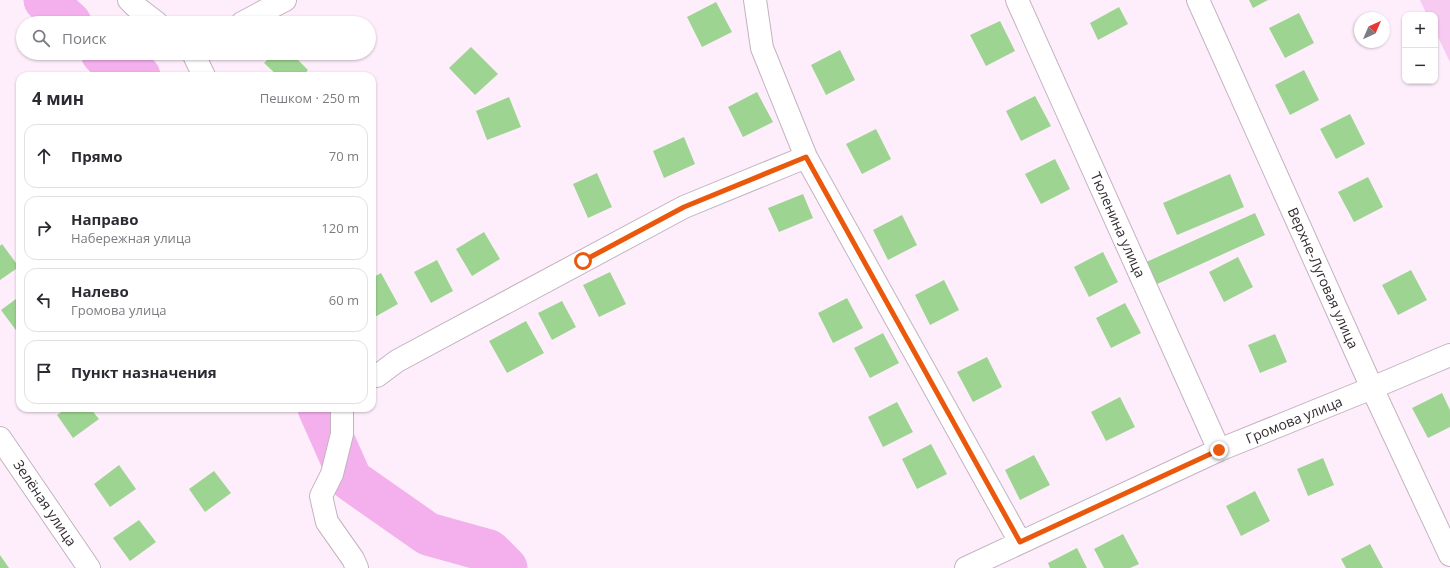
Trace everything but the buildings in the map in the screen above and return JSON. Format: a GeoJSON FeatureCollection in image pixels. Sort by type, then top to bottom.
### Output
{"type":"FeatureCollection","features":[{"type":"Feature","properties":{"kind":"street"},"geometry":{"type":"LineString","coordinates":[[129,0],[148,16]]}},
{"type":"Feature","properties":{"kind":"street"},"geometry":{"type":"LineString","coordinates":[[255,16],[285,0]]}},
{"type":"Feature","properties":{"kind":"street"},"geometry":{"type":"LineString","coordinates":[[755,0],[762,48],[806,157],[1020,542]]}},
{"type":"Feature","properties":{"kind":"street","name":"Тюленина улица"},"geometry":{"type":"LineString","coordinates":[[1017,0],[1219,450]]}},
{"type":"Feature","properties":{"kind":"street","name":"Верхне-Луговая улица"},"geometry":{"type":"LineString","coordinates":[[1198,0],[1372,388],[1450,554]]}},
{"type":"Feature","properties":{"kind":"street"},"geometry":{"type":"LineString","coordinates":[[196,60],[202,72]]}},
{"type":"Feature","properties":{"kind":"street"},"geometry":{"type":"LineString","coordinates":[[376,376],[397,361],[684,207],[806,157]]}},
{"type":"Feature","properties":{"kind":"street","name":"Громова улица"},"geometry":{"type":"LineString","coordinates":[[966,568],[1219,450],[1450,355]]}},
{"type":"Feature","properties":{"kind":"street"},"geometry":{"type":"LineString","coordinates":[[342,412],[342,434],[332,474],[321,496],[327,522],[353,559],[357,568]]}},
{"type":"Feature","properties":{"kind":"street","name":"Зелёная улица"},"geometry":{"type":"LineString","coordinates":[[0,438],[89,568]]}},
{"type":"Feature","properties":{"kind":"shaded area"},"geometry":{"type":"Polygon","coordinates":[[[1420,0],[1450,0],[1450,62],[1438,37],[1438,12],[1426,12],[1420,0]]]}},
{"type":"Feature","properties":{"kind":"waterway"},"geometry":{"type":"LineString","coordinates":[[45,0],[62,16]]}},
{"type":"Feature","properties":{"kind":"waterway"},"geometry":{"type":"LineString","coordinates":[[109,60],[114,65],[130,72]]}},
{"type":"Feature","properties":{"kind":"waterway"},"geometry":{"type":"LineString","coordinates":[[321,412],[351,480],[428,534],[489,551],[506,568]]}},
{"type":"Feature","properties":{"kind":"route"},"geometry":{"type":"LineString","coordinates":[[583,261],[684,207],[806,157],[1020,542],[1219,450]]}}]}
